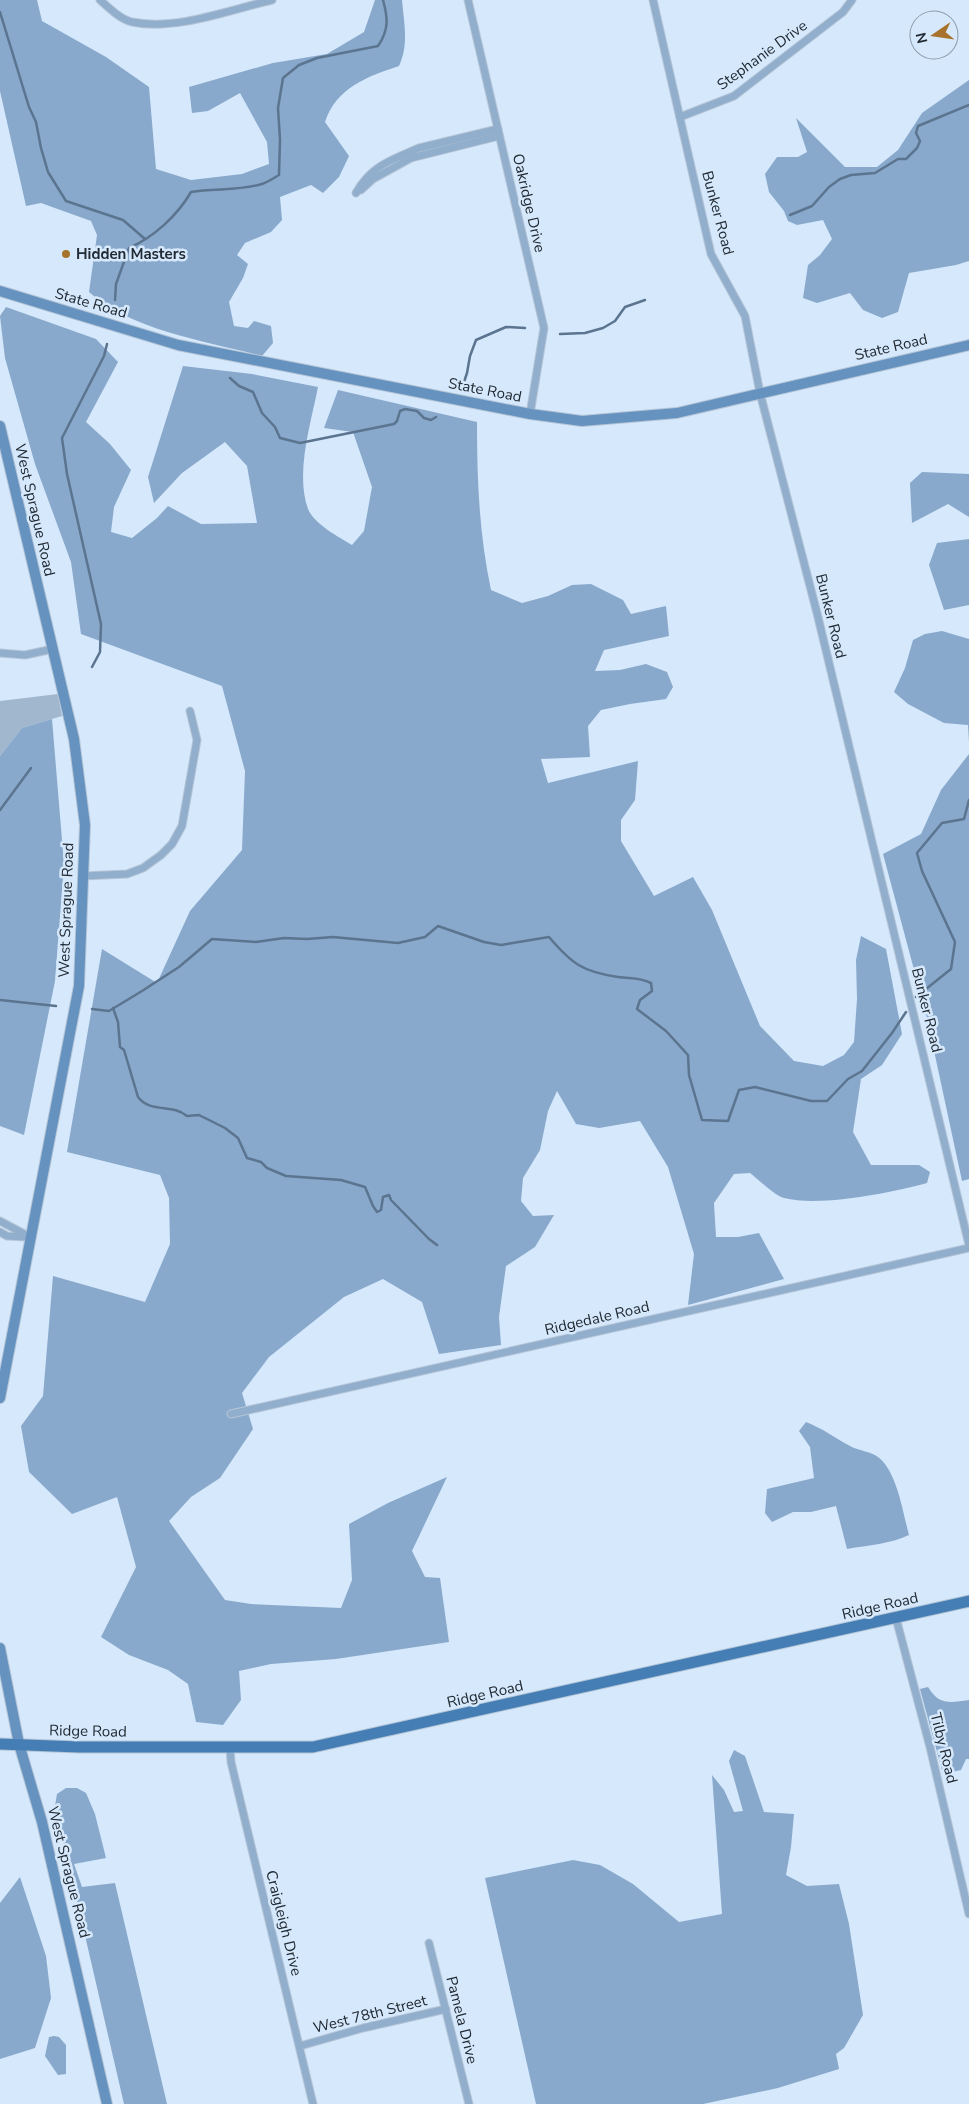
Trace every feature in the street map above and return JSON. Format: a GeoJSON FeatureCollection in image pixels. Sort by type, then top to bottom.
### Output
{"type":"FeatureCollection","features":[{"type":"Feature","properties":{"kind":"main road","name":"Ridge Road"},"geometry":{"type":"LineString","coordinates":[[0,1744],[79,1747],[313,1747],[969,1601]]}},
{"type":"Feature","properties":{"kind":"street"},"geometry":{"type":"LineString","coordinates":[[100,0],[111,10],[130,22],[174,24],[272,0]]}},
{"type":"Feature","properties":{"kind":"street","name":"Oakridge Drive"},"geometry":{"type":"LineString","coordinates":[[468,0],[544,328],[530,414]]}},
{"type":"Feature","properties":{"kind":"street","name":"Bunker Road"},"geometry":{"type":"LineString","coordinates":[[653,0],[711,254],[745,316],[760,393],[819,622],[969,1246]]}},
{"type":"Feature","properties":{"kind":"street","name":"Stephanie Drive"},"geometry":{"type":"LineString","coordinates":[[680,117],[734,96],[843,12],[852,0]]}},
{"type":"Feature","properties":{"kind":"street"},"geometry":{"type":"LineString","coordinates":[[498,133],[411,158],[373,179],[356,193],[365,178],[375,169],[406,153],[419,148],[498,133]]}},
{"type":"Feature","properties":{"kind":"street","name":"State Road"},"geometry":{"type":"LineString","coordinates":[[0,291],[178,345],[530,414],[582,421],[677,412],[969,345]]}},
{"type":"Feature","properties":{"kind":"street","name":"West Sprague Road"},"geometry":{"type":"LineString","coordinates":[[0,426],[74,739],[85,825],[78,986],[0,1398]]}},
{"type":"Feature","properties":{"kind":"street"},"geometry":{"type":"LineString","coordinates":[[0,653],[25,655],[53,649]]}},
{"type":"Feature","properties":{"kind":"street"},"geometry":{"type":"LineString","coordinates":[[83,876],[127,874],[143,868],[161,856],[172,844],[182,826],[197,740],[190,711]]}},
{"type":"Feature","properties":{"kind":"street"},"geometry":{"type":"LineString","coordinates":[[0,1221],[30,1237]]}},
{"type":"Feature","properties":{"kind":"street"},"geometry":{"type":"LineString","coordinates":[[0,1232],[7,1236],[30,1237]]}},
{"type":"Feature","properties":{"kind":"street","name":"Ridgedale Road"},"geometry":{"type":"LineString","coordinates":[[231,1414],[969,1246]]}},
{"type":"Feature","properties":{"kind":"street","name":"Tilby Road"},"geometry":{"type":"LineString","coordinates":[[896,1618],[930,1747],[969,1914]]}},
{"type":"Feature","properties":{"kind":"street","name":"West Sprague Road"},"geometry":{"type":"LineString","coordinates":[[0,1648],[19,1744],[42,1822],[107,2104]]}},
{"type":"Feature","properties":{"kind":"street","name":"Craigleigh Drive"},"geometry":{"type":"LineString","coordinates":[[230,1748],[231,1762],[313,2104]]}},
{"type":"Feature","properties":{"kind":"street","name":"Pamela Drive"},"geometry":{"type":"LineString","coordinates":[[429,1943],[469,2104]]}},
{"type":"Feature","properties":{"kind":"street","name":"West 78th Street"},"geometry":{"type":"LineString","coordinates":[[300,2046],[363,2028],[446,2009]]}},
{"type":"Feature","properties":{"kind":"shaded area"},"geometry":{"type":"Polygon","coordinates":[[[0,0],[37,0],[42,21],[106,57],[149,87],[156,169],[191,180],[242,174],[269,164],[267,142],[240,93],[208,111],[192,113],[189,87],[273,63],[327,54],[364,32],[375,0],[402,0],[405,42],[399,66],[376,74],[354,85],[337,100],[325,122],[349,156],[339,177],[323,193],[311,185],[280,197],[282,220],[271,232],[245,243],[237,255],[248,264],[243,278],[229,302],[234,326],[248,328],[254,321],[271,326],[273,343],[262,356],[171,333],[148,325],[107,305],[89,292],[97,235],[91,221],[41,203],[26,206],[0,91],[0,0]]]}},
{"type":"Feature","properties":{"kind":"shaded area"},"geometry":{"type":"Polygon","coordinates":[[[969,80],[969,261],[909,273],[898,312],[882,318],[863,310],[850,293],[817,303],[803,298],[808,265],[820,255],[832,239],[823,220],[797,225],[788,221],[784,211],[769,192],[765,174],[777,157],[798,157],[807,152],[796,118],[845,167],[877,167],[898,150],[922,113],[969,80]]]}},
{"type":"Feature","properties":{"kind":"shaded area"},"geometry":{"type":"Polygon","coordinates":[[[6,307],[96,339],[118,362],[86,422],[110,444],[131,470],[114,507],[111,532],[132,538],[157,518],[168,506],[201,524],[257,523],[247,466],[225,442],[182,473],[154,503],[148,477],[183,366],[252,374],[318,387],[308,432],[304,464],[304,495],[311,515],[327,530],[352,545],[364,531],[372,487],[353,432],[324,428],[338,390],[477,422],[480,506],[491,590],[522,603],[548,596],[572,585],[591,584],[623,600],[631,614],[666,606],[669,636],[604,650],[595,671],[620,670],[646,664],[667,672],[673,687],[666,699],[601,710],[588,726],[590,757],[541,759],[548,783],[638,761],[635,800],[621,820],[621,841],[654,896],[693,877],[712,910],[760,1026],[794,1061],[823,1066],[844,1055],[854,1042],[857,999],[856,960],[861,936],[886,949],[902,1034],[882,1065],[861,1079],[853,1132],[871,1165],[919,1165],[930,1172],[927,1183],[912,1187],[856,1198],[816,1201],[780,1197],[750,1173],[734,1174],[714,1203],[716,1237],[738,1237],[759,1233],[784,1279],[688,1305],[694,1254],[668,1167],[640,1121],[599,1128],[576,1124],[557,1091],[548,1111],[540,1150],[523,1178],[521,1201],[533,1216],[554,1215],[535,1247],[506,1266],[499,1317],[501,1345],[439,1354],[422,1302],[383,1279],[344,1297],[269,1357],[242,1393],[253,1429],[220,1478],[191,1497],[169,1521],[225,1600],[251,1604],[341,1608],[352,1580],[349,1524],[388,1503],[447,1477],[412,1551],[425,1577],[440,1578],[449,1642],[336,1659],[271,1664],[239,1671],[241,1700],[223,1725],[196,1722],[188,1684],[168,1670],[129,1655],[101,1637],[136,1567],[117,1497],[72,1514],[29,1472],[21,1426],[43,1396],[53,1276],[145,1302],[170,1244],[169,1198],[160,1175],[67,1152],[102,949],[157,983],[190,911],[242,850],[245,771],[222,686],[81,634],[71,562],[35,464],[5,358],[0,316],[6,307]]]}},
{"type":"Feature","properties":{"kind":"shaded area"},"geometry":{"type":"Polygon","coordinates":[[[922,472],[969,474],[969,517],[948,504],[912,523],[910,483],[922,472]]]}},
{"type":"Feature","properties":{"kind":"shaded area"},"geometry":{"type":"Polygon","coordinates":[[[969,539],[969,605],[944,610],[929,565],[937,543],[969,539]]]}},
{"type":"Feature","properties":{"kind":"shaded area"},"geometry":{"type":"Polygon","coordinates":[[[942,631],[969,639],[969,742],[968,725],[944,723],[908,704],[894,692],[905,668],[913,640],[925,634],[942,631]]]}},
{"type":"Feature","properties":{"kind":"shaded area"},"geometry":{"type":"Polygon","coordinates":[[[58,694],[62,716],[22,728],[0,756],[0,701],[58,694]]]}},
{"type":"Feature","properties":{"kind":"shaded area"},"geometry":{"type":"Polygon","coordinates":[[[52,719],[64,864],[55,981],[24,1135],[0,1126],[0,756],[22,728],[52,719]]]}},
{"type":"Feature","properties":{"kind":"shaded area"},"geometry":{"type":"Polygon","coordinates":[[[969,754],[969,1179],[962,1181],[927,1018],[883,854],[921,834],[941,790],[969,754]]]}},
{"type":"Feature","properties":{"kind":"shaded area"},"geometry":{"type":"Polygon","coordinates":[[[806,1422],[853,1448],[875,1455],[885,1463],[895,1482],[909,1535],[887,1542],[847,1549],[836,1506],[811,1512],[793,1512],[772,1522],[765,1513],[767,1489],[814,1478],[810,1447],[799,1431],[806,1422]]]}},
{"type":"Feature","properties":{"kind":"shaded area"},"geometry":{"type":"Polygon","coordinates":[[[928,1687],[941,1700],[956,1702],[969,1700],[969,1759],[966,1759],[961,1770],[943,1774],[920,1689],[928,1687]]]}},
{"type":"Feature","properties":{"kind":"shaded area"},"geometry":{"type":"Polygon","coordinates":[[[734,1750],[745,1756],[764,1812],[794,1814],[786,1875],[807,1886],[839,1884],[849,1924],[863,2015],[844,2048],[836,2054],[839,2069],[778,2088],[703,2104],[536,2104],[485,1878],[573,1860],[600,1865],[633,1884],[679,1922],[722,1914],[712,1775],[724,1790],[734,1812],[743,1811],[729,1761],[734,1750]]]}},
{"type":"Feature","properties":{"kind":"shaded area"},"geometry":{"type":"Polygon","coordinates":[[[66,1788],[77,1788],[86,1793],[95,1814],[106,1858],[74,1864],[82,1887],[115,1883],[167,2104],[124,2104],[55,1806],[57,1794],[66,1788]]]}},
{"type":"Feature","properties":{"kind":"shaded area"},"geometry":{"type":"Polygon","coordinates":[[[20,1877],[46,1956],[51,1998],[35,2048],[0,2059],[0,1903],[20,1877]]]}},
{"type":"Feature","properties":{"kind":"shaded area"},"geometry":{"type":"Polygon","coordinates":[[[49,2037],[59,2037],[66,2045],[66,2074],[58,2075],[45,2056],[49,2037]]]}},
{"type":"Feature","properties":{"kind":"waterway"},"geometry":{"type":"LineString","coordinates":[[115,300],[116,284],[129,248],[147,238],[164,225],[191,192],[254,186],[279,175],[280,140],[278,108],[283,78],[299,65],[317,58],[378,46],[386,29],[386,13],[383,0]]}},
{"type":"Feature","properties":{"kind":"waterway"},"geometry":{"type":"LineString","coordinates":[[0,12],[29,107],[36,122],[48,172],[66,201],[123,220],[145,239]]}},
{"type":"Feature","properties":{"kind":"waterway"},"geometry":{"type":"LineString","coordinates":[[790,215],[812,206],[829,187],[840,179],[851,175],[875,173],[898,159],[906,159],[917,148],[920,141],[916,133],[918,126],[969,105]]}},
{"type":"Feature","properties":{"kind":"waterway"},"geometry":{"type":"LineString","coordinates":[[560,334],[585,333],[603,328],[615,321],[625,307],[645,300]]}},
{"type":"Feature","properties":{"kind":"waterway"},"geometry":{"type":"LineString","coordinates":[[461,391],[476,340],[506,327],[525,328]]}},
{"type":"Feature","properties":{"kind":"waterway"},"geometry":{"type":"LineString","coordinates":[[92,667],[100,652],[101,624],[67,474],[62,438],[104,356],[107,344]]}},
{"type":"Feature","properties":{"kind":"waterway"},"geometry":{"type":"LineString","coordinates":[[230,378],[239,386],[253,392],[262,413],[275,427],[280,438],[300,443],[394,424],[400,411],[405,409],[417,411],[424,418],[431,420],[436,417]]}},
{"type":"Feature","properties":{"kind":"waterway"},"geometry":{"type":"LineString","coordinates":[[0,810],[31,768]]}},
{"type":"Feature","properties":{"kind":"waterway"},"geometry":{"type":"LineString","coordinates":[[916,997],[951,969],[955,942],[922,871],[917,853],[942,823],[964,819],[969,800]]}},
{"type":"Feature","properties":{"kind":"waterway"},"geometry":{"type":"LineString","coordinates":[[92,1009],[109,1011],[179,967],[212,939],[256,942],[284,938],[333,937],[398,943],[425,937],[438,926],[484,942],[501,945],[549,937],[572,960],[587,969],[606,975],[638,979],[651,983],[652,991],[640,1000],[637,1009],[666,1031],[688,1055],[689,1075],[702,1120],[728,1121],[739,1090],[755,1087],[811,1101],[827,1101],[848,1079],[862,1071],[906,1012]]}},
{"type":"Feature","properties":{"kind":"waterway"},"geometry":{"type":"LineString","coordinates":[[0,1000],[56,1006]]}},
{"type":"Feature","properties":{"kind":"waterway"},"geometry":{"type":"LineString","coordinates":[[113,1008],[118,1022],[120,1047],[124,1050],[138,1097],[143,1102],[155,1107],[175,1110],[187,1116],[199,1115],[225,1128],[238,1138],[247,1158],[261,1162],[267,1168],[286,1176],[341,1180],[365,1187],[377,1212],[381,1210],[383,1197],[389,1195],[391,1200],[437,1245]]}},
{"type":"Feature","properties":{"kind":"place","name":"Hidden Masters"},"geometry":{"type":"Point","coordinates":[66,254]}}]}
